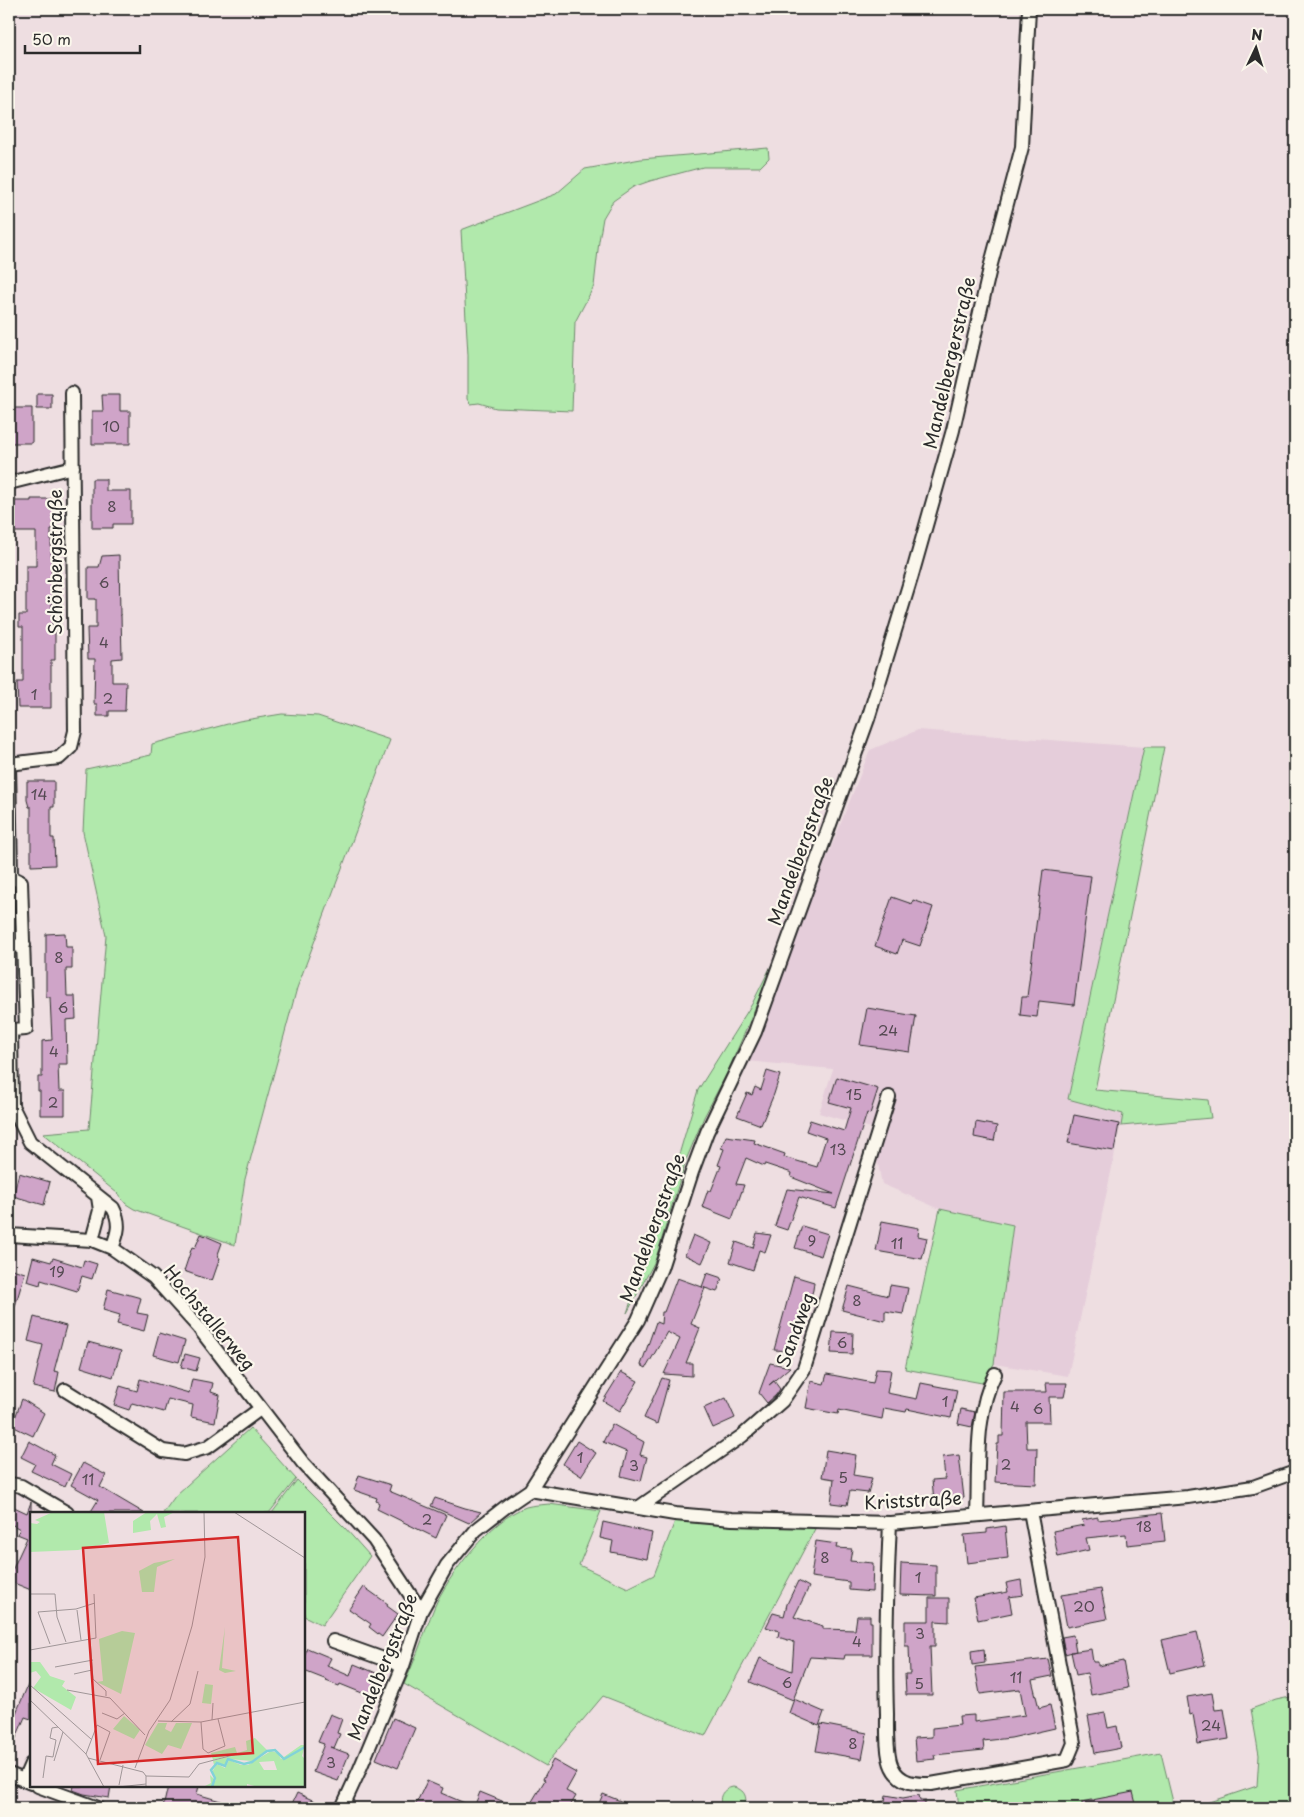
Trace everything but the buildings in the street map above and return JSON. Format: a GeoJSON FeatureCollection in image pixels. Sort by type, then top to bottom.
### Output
{"type":"FeatureCollection","features":[{"type":"Feature","properties":{"kind":"street","name":"Mandelbergerstraße"},"geometry":{"type":"LineString","coordinates":[[868,719],[912,575],[953,430],[991,264],[1022,147],[1029,9]]}},
{"type":"Feature","properties":{"kind":"street","name":"Schönbergstraße"},"geometry":{"type":"LineString","coordinates":[[9,764],[59,758],[71,747],[74,730],[72,393]]}},
{"type":"Feature","properties":{"kind":"street"},"geometry":{"type":"LineString","coordinates":[[9,483],[73,467]]}},
{"type":"Feature","properties":{"kind":"street","name":"Mandelbergstraße"},"geometry":{"type":"LineString","coordinates":[[342,1808],[360,1771],[403,1666],[420,1611],[447,1565],[476,1530],[530,1490],[638,1320],[660,1268],[707,1132],[755,1032],[868,719]]}},
{"type":"Feature","properties":{"kind":"street"},"geometry":{"type":"LineString","coordinates":[[9,764],[11,877],[22,882],[26,1029],[10,1030],[12,1106],[30,1142],[113,1208],[118,1217],[119,1227],[112,1248]]}},
{"type":"Feature","properties":{"kind":"street"},"geometry":{"type":"LineString","coordinates":[[9,946],[24,945]]}},
{"type":"Feature","properties":{"kind":"street","name":"Sandweg"},"geometry":{"type":"LineString","coordinates":[[638,1508],[742,1436],[782,1401],[804,1369],[889,1097]]}},
{"type":"Feature","properties":{"kind":"street"},"geometry":{"type":"LineString","coordinates":[[92,1240],[100,1210],[98,1197]]}},
{"type":"Feature","properties":{"kind":"street","name":"Hochstallerweg"},"geometry":{"type":"LineString","coordinates":[[9,1235],[92,1240],[112,1248],[153,1277],[199,1328],[306,1467],[374,1540],[420,1611]]}},
{"type":"Feature","properties":{"kind":"street"},"geometry":{"type":"LineString","coordinates":[[977,1515],[980,1434],[989,1386],[995,1374]]}},
{"type":"Feature","properties":{"kind":"street"},"geometry":{"type":"LineString","coordinates":[[64,1390],[163,1451],[184,1454],[208,1447],[260,1409]]}},
{"type":"Feature","properties":{"kind":"street","name":"Kriststraße"},"geometry":{"type":"LineString","coordinates":[[530,1490],[638,1508],[732,1519],[890,1523],[1197,1496],[1252,1487],[1295,1472]]}},
{"type":"Feature","properties":{"kind":"street"},"geometry":{"type":"LineString","coordinates":[[9,1486],[10,1484],[21,1486],[65,1512]]}},
{"type":"Feature","properties":{"kind":"street"},"geometry":{"type":"LineString","coordinates":[[890,1523],[886,1614],[886,1697],[889,1752],[892,1767],[900,1778],[913,1784],[932,1784],[1067,1760],[1074,1743],[1030,1511]]}},
{"type":"Feature","properties":{"kind":"street"},"geometry":{"type":"LineString","coordinates":[[333,1641],[403,1666]]}},
{"type":"Feature","properties":{"kind":"street"},"geometry":{"type":"LineString","coordinates":[[9,1774],[28,1782]]}},
{"type":"Feature","properties":{"kind":"street"},"geometry":{"type":"LineString","coordinates":[[41,1787],[98,1808]]}},
{"type":"Feature","properties":{"kind":"shaded area"},"geometry":{"type":"Polygon","coordinates":[[[918,730],[1144,747],[1068,1099],[1123,1115],[1068,1376],[994,1364],[1013,1225],[940,1209],[882,1184],[871,1128],[819,1113],[833,1069],[746,1061],[870,750],[918,730]]]}},
{"type":"Feature","properties":{"kind":"green space"},"geometry":{"type":"Polygon","coordinates":[[[768,148],[769,158],[760,167],[703,167],[633,187],[613,201],[603,218],[594,286],[575,322],[572,411],[496,408],[479,403],[471,404],[468,399],[468,355],[461,230],[556,194],[585,169],[641,159],[768,148]]]}},
{"type":"Feature","properties":{"kind":"green space"},"geometry":{"type":"Polygon","coordinates":[[[282,714],[318,716],[390,740],[297,988],[245,1179],[235,1245],[134,1209],[43,1133],[89,1129],[106,936],[83,832],[86,769],[151,755],[152,744],[239,721],[282,714]]]}},
{"type":"Feature","properties":{"kind":"green space"},"geometry":{"type":"Polygon","coordinates":[[[1144,747],[1164,747],[1095,1090],[1208,1100],[1211,1118],[1121,1126],[1123,1114],[1068,1099],[1144,747]]]}},
{"type":"Feature","properties":{"kind":"green space"},"geometry":{"type":"Polygon","coordinates":[[[777,954],[727,1073],[704,1117],[686,1160],[655,1261],[627,1313],[671,1182],[698,1090],[752,1004],[777,954]]]}},
{"type":"Feature","properties":{"kind":"green space"},"geometry":{"type":"Polygon","coordinates":[[[940,1209],[1013,1225],[994,1364],[982,1383],[905,1369],[940,1209]]]}},
{"type":"Feature","properties":{"kind":"green space"},"geometry":{"type":"Polygon","coordinates":[[[250,1428],[296,1479],[270,1512],[164,1512],[176,1495],[250,1428]]]}},
{"type":"Feature","properties":{"kind":"green space"},"geometry":{"type":"Polygon","coordinates":[[[297,1480],[370,1556],[322,1625],[305,1616],[305,1512],[273,1512],[297,1480]]]}},
{"type":"Feature","properties":{"kind":"green space"},"geometry":{"type":"Polygon","coordinates":[[[549,1504],[601,1511],[579,1565],[628,1588],[654,1575],[675,1521],[816,1527],[705,1736],[603,1696],[546,1766],[404,1684],[440,1595],[472,1550],[499,1523],[513,1513],[534,1505],[549,1504]]]}},
{"type":"Feature","properties":{"kind":"green space"},"geometry":{"type":"Polygon","coordinates":[[[1295,1696],[1295,1808],[1191,1808],[1257,1786],[1259,1755],[1251,1709],[1276,1700],[1295,1696]]]}},
{"type":"Feature","properties":{"kind":"green space"},"geometry":{"type":"Polygon","coordinates":[[[1161,1753],[1174,1806],[1163,1808],[959,1808],[957,1790],[1161,1753]]]}},
{"type":"Feature","properties":{"kind":"green space"},"geometry":{"type":"Polygon","coordinates":[[[733,1787],[745,1795],[745,1805],[743,1808],[723,1808],[720,1801],[723,1792],[733,1787]]]}}]}
